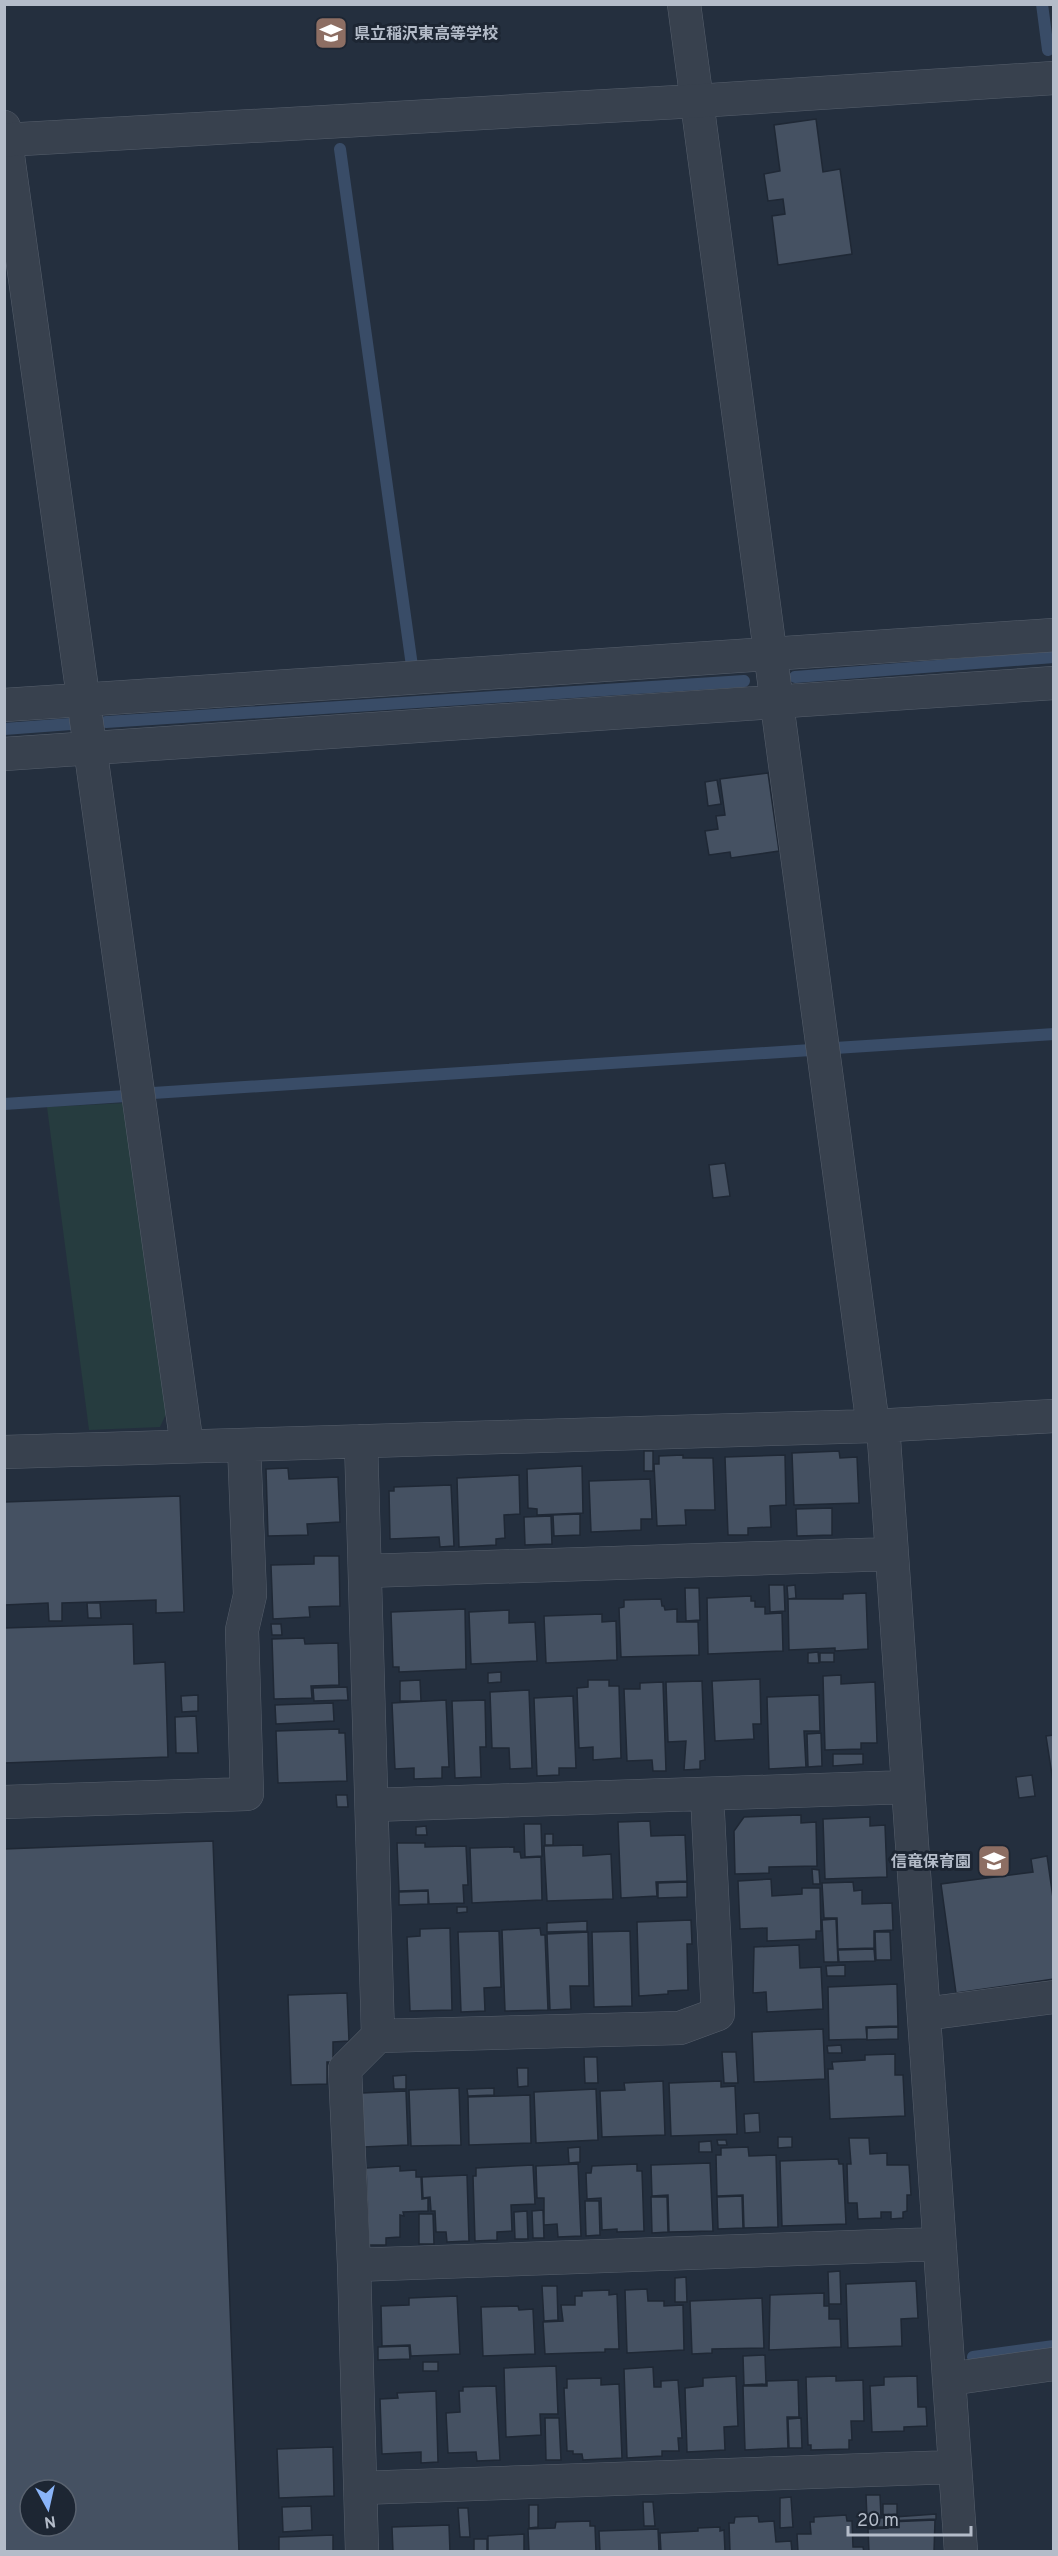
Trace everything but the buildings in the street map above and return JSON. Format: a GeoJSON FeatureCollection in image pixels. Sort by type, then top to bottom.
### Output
{"type":"FeatureCollection","features":[{"type":"Feature","properties":{"kind":"street"},"geometry":{"type":"LineString","coordinates":[[684,4],[776,700],[878,1426],[892,1554],[961,2552]]}},
{"type":"Feature","properties":{"kind":"street"},"geometry":{"type":"LineString","coordinates":[[187,1446],[5,136],[696,101],[1053,78]]}},
{"type":"Feature","properties":{"kind":"street"},"geometry":{"type":"LineString","coordinates":[[4,705],[1053,635]]}},
{"type":"Feature","properties":{"kind":"street"},"geometry":{"type":"LineString","coordinates":[[4,754],[1053,683]]}},
{"type":"Feature","properties":{"kind":"street"},"geometry":{"type":"LineString","coordinates":[[4,1452],[878,1426],[1053,1416]]}},
{"type":"Feature","properties":{"kind":"street"},"geometry":{"type":"LineString","coordinates":[[361,1441],[378,2036]]}},
{"type":"Feature","properties":{"kind":"street"},"geometry":{"type":"LineString","coordinates":[[4,1802],[246,1794],[242,1630],[250,1595],[244,1445]]}},
{"type":"Feature","properties":{"kind":"street"},"geometry":{"type":"LineString","coordinates":[[366,1570],[892,1554]]}},
{"type":"Feature","properties":{"kind":"street"},"geometry":{"type":"LineString","coordinates":[[372,1805],[908,1787]]}},
{"type":"Feature","properties":{"kind":"street"},"geometry":{"type":"LineString","coordinates":[[362,2552],[354,2265],[345,2069],[378,2036],[680,2028],[718,2014],[707,1794]]}},
{"type":"Feature","properties":{"kind":"street"},"geometry":{"type":"LineString","coordinates":[[924,2014],[1053,1997]]}},
{"type":"Feature","properties":{"kind":"street"},"geometry":{"type":"LineString","coordinates":[[354,2265],[939,2244]]}},
{"type":"Feature","properties":{"kind":"street"},"geometry":{"type":"LineString","coordinates":[[949,2379],[1053,2364]]}},
{"type":"Feature","properties":{"kind":"street"},"geometry":{"type":"LineString","coordinates":[[360,2488],[954,2467]]}},
{"type":"Feature","properties":{"kind":"green space"},"geometry":{"type":"Polygon","coordinates":[[[126,1103],[167,1412],[160,1427],[89,1430],[47,1107],[126,1103]]]}},
{"type":"Feature","properties":{"kind":"waterway"},"geometry":{"type":"LineString","coordinates":[[1042,4],[1048,50]]}},
{"type":"Feature","properties":{"kind":"waterway"},"geometry":{"type":"LineString","coordinates":[[340,149],[412,666]]}},
{"type":"Feature","properties":{"kind":"waterway"},"geometry":{"type":"LineString","coordinates":[[795,677],[1054,657]]}},
{"type":"Feature","properties":{"kind":"waterway"},"geometry":{"type":"LineString","coordinates":[[106,722],[744,681]]}},
{"type":"Feature","properties":{"kind":"waterway"},"geometry":{"type":"LineString","coordinates":[[4,729],[71,724]]}},
{"type":"Feature","properties":{"kind":"waterway"},"geometry":{"type":"LineString","coordinates":[[835,1048],[1054,1034]]}},
{"type":"Feature","properties":{"kind":"waterway"},"geometry":{"type":"LineString","coordinates":[[153,1093],[811,1050]]}},
{"type":"Feature","properties":{"kind":"waterway"},"geometry":{"type":"LineString","coordinates":[[4,1104],[126,1096]]}},
{"type":"Feature","properties":{"kind":"waterway"},"geometry":{"type":"LineString","coordinates":[[973,2357],[1054,2346]]}},
{"type":"Feature","properties":{"kind":"place","name":"県立稲沢東高等学校"},"geometry":{"type":"Point","coordinates":[331,33]}},
{"type":"Feature","properties":{"kind":"place","name":"信竜保育園"},"geometry":{"type":"Point","coordinates":[994,1861]}}]}
